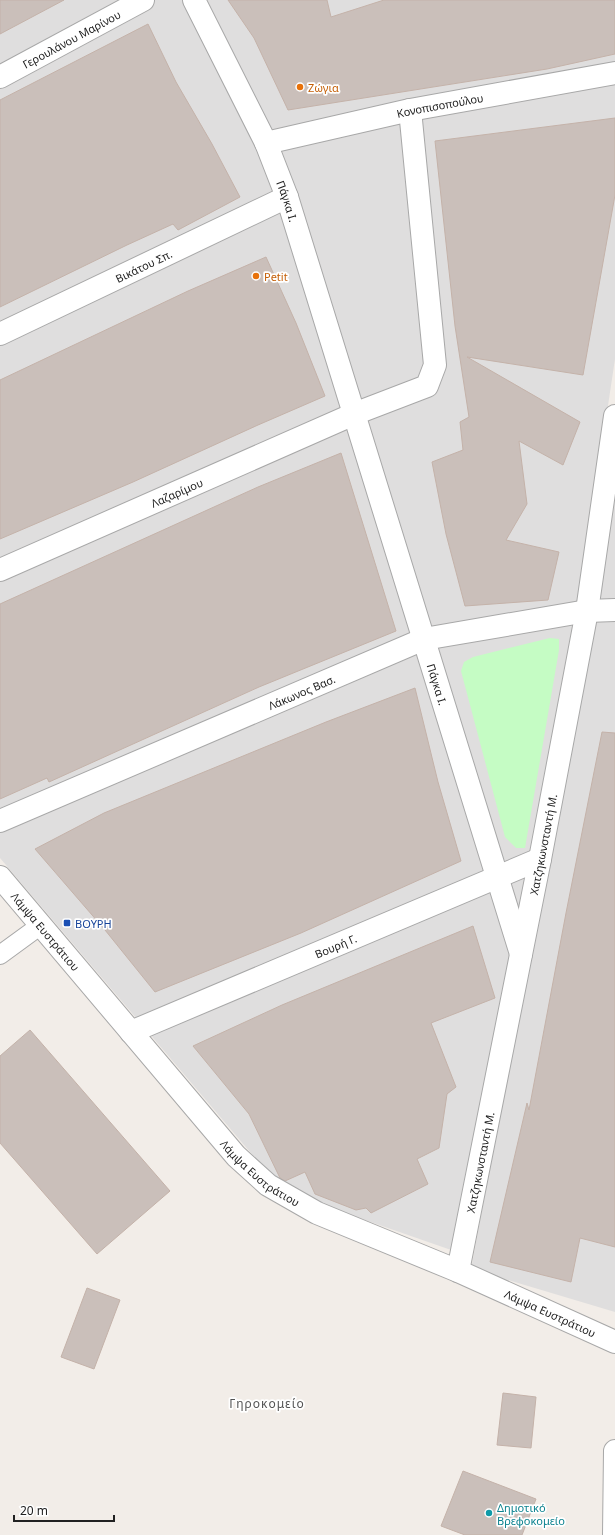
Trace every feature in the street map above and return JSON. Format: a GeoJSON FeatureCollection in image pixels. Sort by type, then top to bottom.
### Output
{"type":"FeatureCollection","features":[{"type":"Feature","properties":{"kind":"street","name":"Γερουλάνου Μαρίνου"},"geometry":{"type":"LineString","coordinates":[[0,77],[143,0]]}},
{"type":"Feature","properties":{"kind":"street","name":"Πάγκα Ι."},"geometry":{"type":"LineString","coordinates":[[194,0],[266,143],[287,197],[521,954]]}},
{"type":"Feature","properties":{"kind":"street","name":"Κονοπισοπούλου"},"geometry":{"type":"LineString","coordinates":[[266,143],[410,110],[615,73]]}},
{"type":"Feature","properties":{"kind":"street"},"geometry":{"type":"LineString","coordinates":[[354,414],[427,386],[435,366],[410,110]]}},
{"type":"Feature","properties":{"kind":"street","name":"Βικάτου Σπ."},"geometry":{"type":"LineString","coordinates":[[0,334],[287,197]]}},
{"type":"Feature","properties":{"kind":"street","name":"Λαζαρίμου"},"geometry":{"type":"LineString","coordinates":[[0,570],[354,414]]}},
{"type":"Feature","properties":{"kind":"street","name":"Χατζηκωνσταντή Μ."},"geometry":{"type":"LineString","coordinates":[[458,1271],[540,859],[587,611],[615,416]]}},
{"type":"Feature","properties":{"kind":"street","name":"Λάκωνος Βασ."},"geometry":{"type":"LineString","coordinates":[[0,821],[424,639],[587,611],[615,610]]}},
{"type":"Feature","properties":{"kind":"street","name":"Βουρή Γ."},"geometry":{"type":"LineString","coordinates":[[131,1032],[540,859]]}},
{"type":"Feature","properties":{"kind":"street","name":"Λάμψα Ευστράτιου"},"geometry":{"type":"LineString","coordinates":[[0,877],[236,1156],[268,1185],[317,1213],[458,1271],[615,1342]]}},
{"type":"Feature","properties":{"kind":"street"},"geometry":{"type":"LineString","coordinates":[[614,1535],[615,1452]]}},
{"type":"Feature","properties":{"kind":"lane"},"geometry":{"type":"LineString","coordinates":[[0,955],[41,925]]}},
{"type":"Feature","properties":{"kind":"shaded area"},"geometry":{"type":"Polygon","coordinates":[[[0,0],[615,0],[615,359],[581,585],[454,1251],[319,1204],[268,1173],[0,858],[0,0]]]}},
{"type":"Feature","properties":{"kind":"shaded area"},"geometry":{"type":"Polygon","coordinates":[[[615,494],[615,1312],[471,1269],[596,605],[615,494]]]}},
{"type":"Feature","properties":{"kind":"green space"},"geometry":{"type":"Polygon","coordinates":[[[550,638],[559,639],[559,650],[525,848],[516,848],[505,837],[461,671],[464,662],[473,657],[550,638]]]}},
{"type":"Feature","properties":{"kind":"building"},"geometry":{"type":"Polygon","coordinates":[[[0,0],[64,0],[0,34],[0,0]]]}},
{"type":"Feature","properties":{"kind":"building"},"geometry":{"type":"Polygon","coordinates":[[[228,0],[327,0],[331,17],[384,0],[615,0],[615,54],[547,69],[288,110],[254,38],[228,0]]]}},
{"type":"Feature","properties":{"kind":"building"},"geometry":{"type":"Polygon","coordinates":[[[148,24],[176,82],[212,144],[240,197],[178,230],[173,224],[0,307],[0,100],[148,24]]]}},
{"type":"Feature","properties":{"kind":"building"},"geometry":{"type":"Polygon","coordinates":[[[615,118],[615,195],[583,375],[467,357],[580,422],[563,465],[519,441],[527,504],[506,540],[559,552],[548,600],[465,606],[446,534],[432,462],[463,450],[460,422],[469,417],[455,326],[435,141],[615,118]]]}},
{"type":"Feature","properties":{"kind":"building"},"geometry":{"type":"Polygon","coordinates":[[[266,257],[296,323],[325,396],[133,482],[0,539],[0,380],[188,291],[266,257]]]}},
{"type":"Feature","properties":{"kind":"building"},"geometry":{"type":"Polygon","coordinates":[[[341,453],[396,631],[259,687],[49,782],[47,778],[0,799],[0,604],[258,487],[341,453]]]}},
{"type":"Feature","properties":{"kind":"building"},"geometry":{"type":"Polygon","coordinates":[[[415,688],[438,782],[461,861],[301,933],[155,992],[105,930],[35,849],[104,813],[326,722],[415,688]]]}},
{"type":"Feature","properties":{"kind":"building"},"geometry":{"type":"Polygon","coordinates":[[[602,732],[615,733],[615,1247],[580,1238],[571,1282],[490,1262],[527,1103],[529,1110],[602,732]]]}},
{"type":"Feature","properties":{"kind":"building"},"geometry":{"type":"Polygon","coordinates":[[[473,926],[495,998],[431,1023],[456,1087],[447,1094],[439,1148],[417,1159],[428,1184],[371,1213],[366,1208],[356,1210],[315,1194],[305,1172],[285,1181],[280,1178],[249,1114],[193,1046],[282,1005],[473,926]]]}},
{"type":"Feature","properties":{"kind":"building"},"geometry":{"type":"Polygon","coordinates":[[[30,1030],[170,1191],[97,1254],[0,1143],[0,1056],[30,1030]]]}},
{"type":"Feature","properties":{"kind":"building"},"geometry":{"type":"Polygon","coordinates":[[[87,1288],[120,1300],[94,1369],[61,1357],[87,1288]]]}},
{"type":"Feature","properties":{"kind":"building"},"geometry":{"type":"Polygon","coordinates":[[[503,1393],[536,1397],[531,1448],[497,1445],[503,1393]]]}},
{"type":"Feature","properties":{"kind":"building","name":"Δημοτικό Βρεφοκομείο"},"geometry":{"type":"Polygon","coordinates":[[[463,1471],[536,1499],[522,1535],[465,1535],[441,1526],[463,1471]]]}},
{"type":"Feature","properties":{"kind":"place","name":"Ζώγια"},"geometry":{"type":"Point","coordinates":[300,87]}},
{"type":"Feature","properties":{"kind":"place","name":"Petit"},"geometry":{"type":"Point","coordinates":[256,276]}},
{"type":"Feature","properties":{"kind":"place","name":"ΒΟΥΡΗ"},"geometry":{"type":"Point","coordinates":[67,923]}},
{"type":"Feature","properties":{"kind":"place","name":"Δημοτικό Βρεφοκομείο"},"geometry":{"type":"Point","coordinates":[489,1513]}},
{"type":"Feature","properties":{"kind":"district","name":"Γηροκομείο"},"geometry":{"type":"Point","coordinates":[267,1403]}}]}
